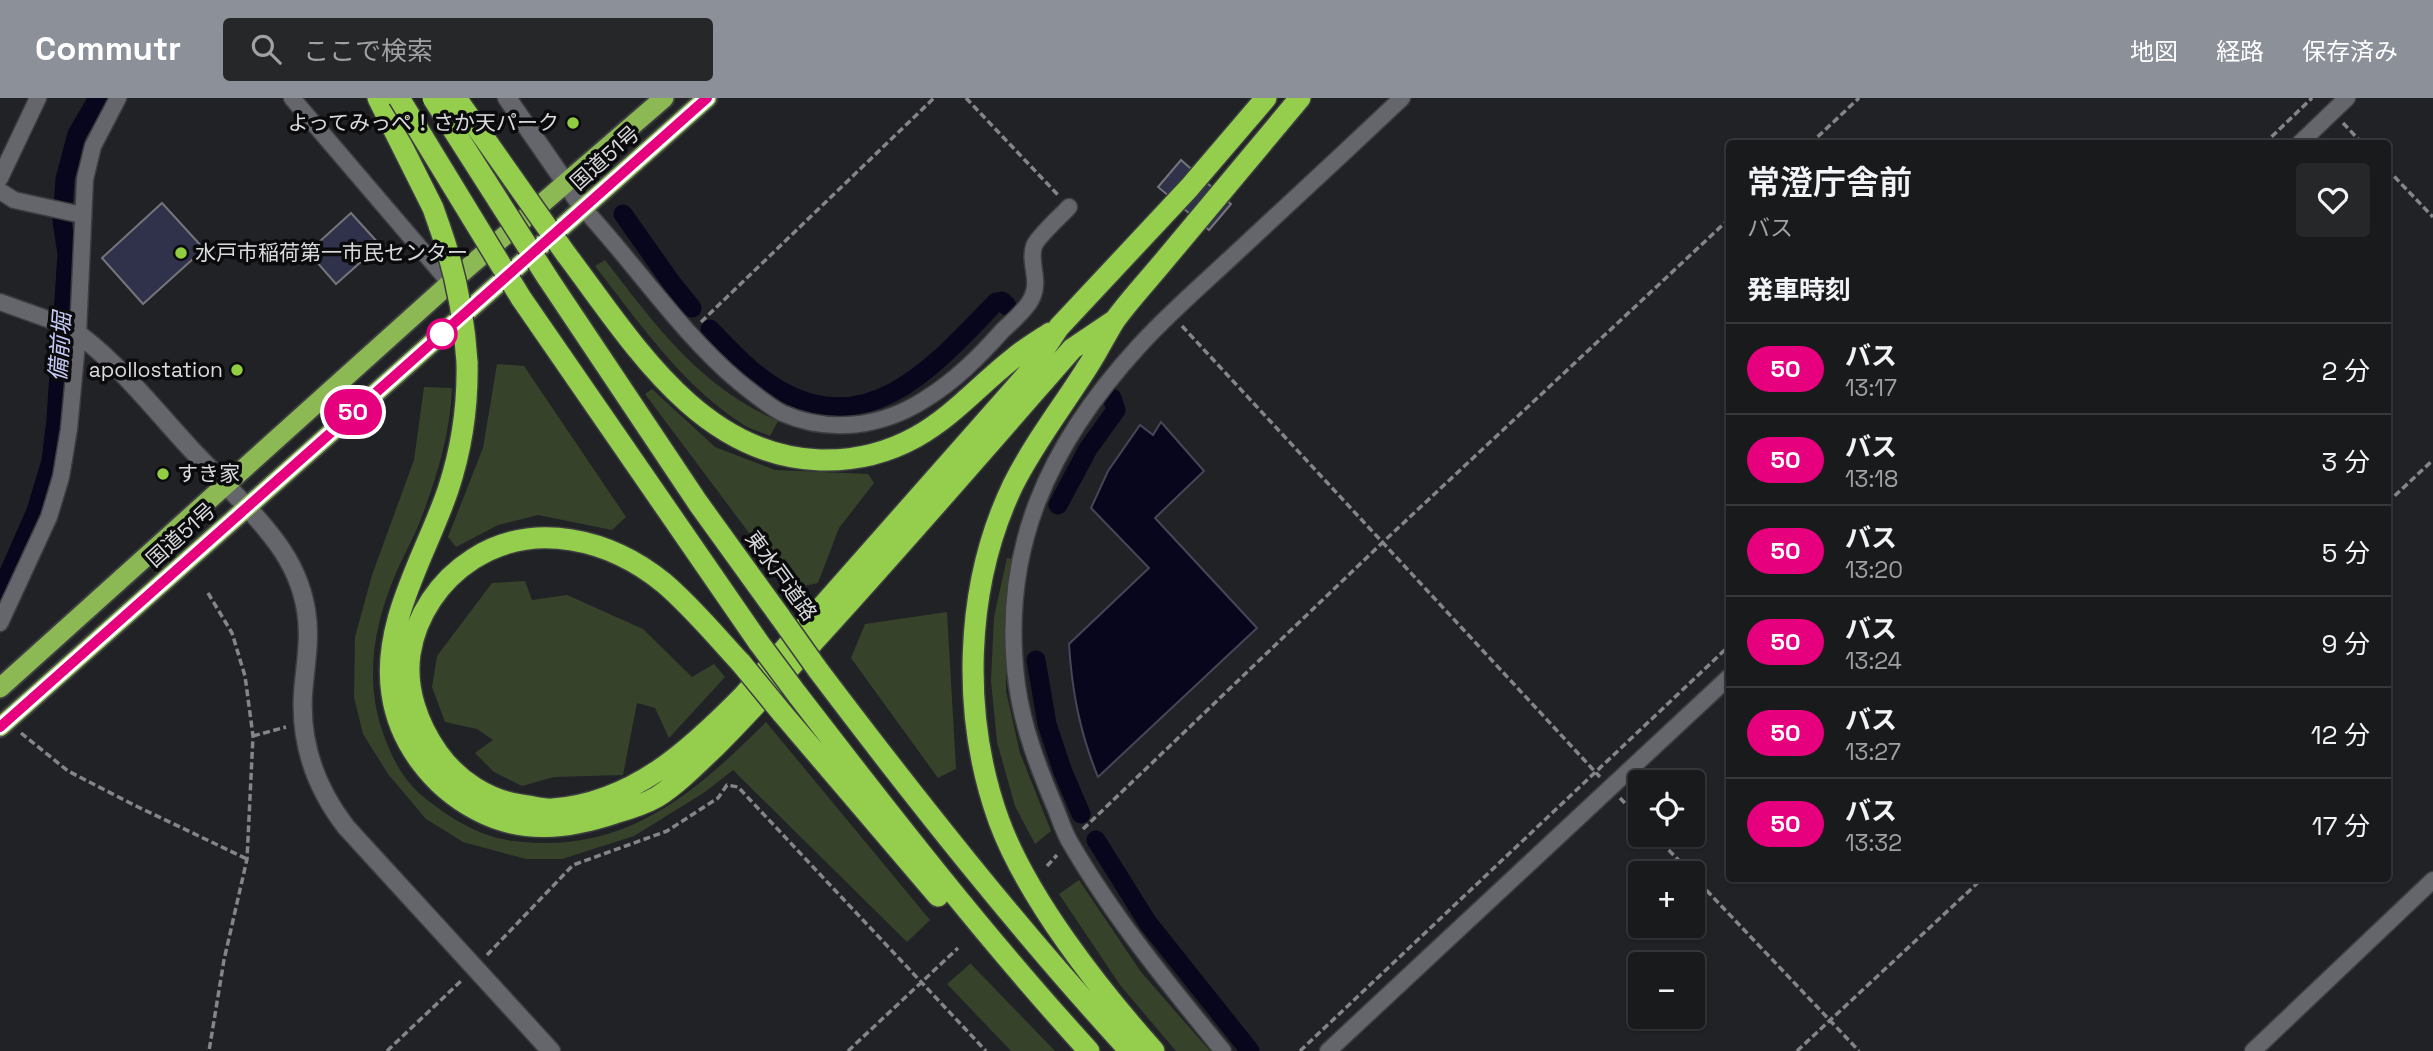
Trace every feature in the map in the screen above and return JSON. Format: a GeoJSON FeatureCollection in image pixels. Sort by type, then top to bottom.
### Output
{"type":"FeatureCollection","features":[{"type":"Feature","properties":{"kind":"highway"},"geometry":{"type":"LineString","coordinates":[[378,98],[433,208],[447,249],[464,321],[467,362],[467,391],[458,456],[448,489],[399,614],[390,672],[392,696],[407,740],[429,774],[459,801],[497,820],[529,827],[586,823],[656,797],[696,765],[752,710],[832,622],[1072,349],[1115,320]]}},
{"type":"Feature","properties":{"kind":"highway"},"geometry":{"type":"LineString","coordinates":[[399,98],[521,298],[759,643],[909,839],[1089,1051]]}},
{"type":"Feature","properties":{"kind":"highway","name":"東水戸道路"},"geometry":{"type":"LineString","coordinates":[[433,98],[547,277],[690,491],[818,670],[929,814],[1080,996],[1130,1051]]}},
{"type":"Feature","properties":{"kind":"highway"},"geometry":{"type":"LineString","coordinates":[[456,98],[566,254],[644,358],[704,416],[740,440],[802,460],[841,460],[875,454],[902,444],[934,426],[966,402],[1014,358],[1059,327]]}},
{"type":"Feature","properties":{"kind":"highway","name":"国道51号"},"geometry":{"type":"LineString","coordinates":[[1,687],[450,283],[664,98]]}},
{"type":"Feature","properties":{"kind":"highway","name":"国道51号"},"geometry":{"type":"LineString","coordinates":[[3,724],[708,98]]}},
{"type":"Feature","properties":{"kind":"highway"},"geometry":{"type":"LineString","coordinates":[[1057,1016],[1000,966],[898,850],[782,713],[741,663],[693,610],[663,582],[640,566],[593,544],[569,538],[522,539],[482,553],[443,584],[427,606],[410,654],[412,698],[425,735],[447,765],[467,784],[506,803],[551,809],[593,803],[631,788],[672,763],[707,733],[744,695],[1030,371],[1059,327],[1189,188],[1266,98]]}},
{"type":"Feature","properties":{"kind":"highway"},"geometry":{"type":"LineString","coordinates":[[1154,1051],[1095,979],[1043,906],[1000,822],[978,737],[975,700],[976,617],[995,531],[1012,487],[1035,444],[1089,365],[1115,320],[1300,98]]}},
{"type":"Feature","properties":{"kind":"street"},"geometry":{"type":"LineString","coordinates":[[0,178],[38,98]]}},
{"type":"Feature","properties":{"kind":"street"},"geometry":{"type":"LineString","coordinates":[[0,623],[49,517],[61,477],[69,429],[73,329],[66,212],[85,179],[93,146],[118,98]]}},
{"type":"Feature","properties":{"kind":"street"},"geometry":{"type":"LineString","coordinates":[[292,98],[450,283]]}},
{"type":"Feature","properties":{"kind":"street"},"geometry":{"type":"LineString","coordinates":[[507,98],[583,208],[709,356],[757,397],[780,412],[829,425],[857,426],[884,420],[914,407],[948,386],[1030,302],[1036,283],[1033,255],[1035,244],[1069,207]]}},
{"type":"Feature","properties":{"kind":"street"},"geometry":{"type":"LineString","coordinates":[[1223,1051],[1139,945],[1069,842],[1037,766],[1025,729],[1013,654],[1013,616],[1023,547],[1034,508],[1052,466],[1074,430],[1138,346],[1402,98]]}},
{"type":"Feature","properties":{"kind":"street"},"geometry":{"type":"LineString","coordinates":[[2303,140],[2347,98]]}},
{"type":"Feature","properties":{"kind":"street"},"geometry":{"type":"LineString","coordinates":[[0,191],[15,200],[66,212]]}},
{"type":"Feature","properties":{"kind":"street"},"geometry":{"type":"LineString","coordinates":[[0,302],[73,329],[91,342],[227,485],[277,543],[296,573],[306,611],[308,647],[302,723],[315,777],[328,803],[346,827],[551,1051]]}},
{"type":"Feature","properties":{"kind":"street"},"geometry":{"type":"LineString","coordinates":[[1328,1051],[1726,680]]}},
{"type":"Feature","properties":{"kind":"street"},"geometry":{"type":"LineString","coordinates":[[2253,1051],[2433,880]]}},
{"type":"Feature","properties":{"kind":"path"},"geometry":{"type":"LineString","coordinates":[[689,334],[934,98]]}},
{"type":"Feature","properties":{"kind":"path"},"geometry":{"type":"LineString","coordinates":[[965,98],[1069,207]]}},
{"type":"Feature","properties":{"kind":"path"},"geometry":{"type":"LineString","coordinates":[[1814,140],[1859,98]]}},
{"type":"Feature","properties":{"kind":"path"},"geometry":{"type":"LineString","coordinates":[[2268,140],[2312,98]]}},
{"type":"Feature","properties":{"kind":"path"},"geometry":{"type":"LineString","coordinates":[[2332,112],[2359,140]]}},
{"type":"Feature","properties":{"kind":"path"},"geometry":{"type":"LineString","coordinates":[[2391,173],[2433,217]]}},
{"type":"Feature","properties":{"kind":"path"},"geometry":{"type":"LineString","coordinates":[[1069,842],[1382,543],[1726,222]]}},
{"type":"Feature","properties":{"kind":"path"},"geometry":{"type":"LineString","coordinates":[[1171,314],[1628,807]]}},
{"type":"Feature","properties":{"kind":"path"},"geometry":{"type":"LineString","coordinates":[[2391,499],[2433,460]]}},
{"type":"Feature","properties":{"kind":"path"},"geometry":{"type":"LineString","coordinates":[[208,593],[232,633],[246,676],[253,736],[247,859],[209,1051]]}},
{"type":"Feature","properties":{"kind":"path"},"geometry":{"type":"LineString","coordinates":[[1300,1051],[1726,649]]}},
{"type":"Feature","properties":{"kind":"path"},"geometry":{"type":"LineString","coordinates":[[253,736],[302,723]]}},
{"type":"Feature","properties":{"kind":"path"},"geometry":{"type":"LineString","coordinates":[[3,724],[68,771],[247,859]]}},
{"type":"Feature","properties":{"kind":"path"},"geometry":{"type":"LineString","coordinates":[[387,1051],[474,969],[573,865],[667,831],[718,798],[727,785],[738,787],[986,1051]]}},
{"type":"Feature","properties":{"kind":"path"},"geometry":{"type":"LineString","coordinates":[[1665,847],[1679,861]]}},
{"type":"Feature","properties":{"kind":"path"},"geometry":{"type":"LineString","coordinates":[[1797,1051],[1979,882]]}},
{"type":"Feature","properties":{"kind":"path"},"geometry":{"type":"LineString","coordinates":[[1705,889],[1858,1051]]}},
{"type":"Feature","properties":{"kind":"path"},"geometry":{"type":"LineString","coordinates":[[848,1051],[958,948]]}},
{"type":"Feature","properties":{"kind":"green space"},"geometry":{"type":"Polygon","coordinates":[[[605,260],[661,331],[702,372],[750,407],[778,421],[770,436],[744,425],[719,407],[680,371],[644,330],[595,266],[605,260]]]}},
{"type":"Feature","properties":{"kind":"green space"},"geometry":{"type":"Polygon","coordinates":[[[497,364],[524,366],[626,517],[612,530],[538,515],[498,525],[456,547],[448,537],[483,448],[497,364]]]}},
{"type":"Feature","properties":{"kind":"green space"},"geometry":{"type":"Polygon","coordinates":[[[424,387],[452,388],[446,437],[428,500],[388,592],[377,632],[373,672],[377,713],[383,733],[398,766],[414,788],[453,818],[501,839],[553,843],[590,839],[623,829],[654,814],[683,795],[739,749],[766,722],[930,920],[907,942],[733,770],[705,792],[634,836],[562,859],[526,859],[463,842],[426,819],[388,774],[363,734],[354,697],[355,637],[372,575],[414,460],[424,387]]]}},
{"type":"Feature","properties":{"kind":"green space"},"geometry":{"type":"Polygon","coordinates":[[[652,389],[715,447],[775,470],[868,474],[874,483],[839,528],[818,583],[791,589],[645,394],[652,389]]]}},
{"type":"Feature","properties":{"kind":"green space"},"geometry":{"type":"Polygon","coordinates":[[[1007,558],[1011,559],[1006,618],[1006,691],[1020,753],[1051,831],[1035,844],[1015,806],[997,742],[991,681],[994,617],[1007,558]]]}},
{"type":"Feature","properties":{"kind":"green space"},"geometry":{"type":"Polygon","coordinates":[[[525,581],[532,600],[567,595],[643,629],[692,677],[714,664],[725,677],[669,738],[655,708],[637,703],[623,775],[554,777],[522,786],[494,772],[475,753],[493,740],[477,729],[445,722],[432,687],[437,656],[492,583],[525,581]]]}},
{"type":"Feature","properties":{"kind":"green space"},"geometry":{"type":"Polygon","coordinates":[[[947,612],[956,769],[938,778],[851,658],[865,624],[947,612]]]}},
{"type":"Feature","properties":{"kind":"green space"},"geometry":{"type":"Polygon","coordinates":[[[1079,880],[1141,972],[1210,1051],[1176,1051],[1120,985],[1059,894],[1079,880]]]}},
{"type":"Feature","properties":{"kind":"green space"},"geometry":{"type":"Polygon","coordinates":[[[971,963],[1055,1051],[1011,1051],[947,984],[971,963]]]}},
{"type":"Feature","properties":{"kind":"water"},"geometry":{"type":"Polygon","coordinates":[[[1161,422],[1204,471],[1155,518],[1257,628],[1098,777],[1078,712],[1069,644],[1149,568],[1091,508],[1108,471],[1140,425],[1153,435],[1161,422]]]}},
{"type":"Feature","properties":{"kind":"building"},"geometry":{"type":"Polygon","coordinates":[[[1181,160],[1231,204],[1209,230],[1158,187],[1181,160]]]}},
{"type":"Feature","properties":{"kind":"building"},"geometry":{"type":"Polygon","coordinates":[[[162,203],[204,249],[143,304],[102,258],[162,203]]]}},
{"type":"Feature","properties":{"kind":"building"},"geometry":{"type":"Polygon","coordinates":[[[351,213],[380,245],[336,284],[308,252],[351,213]]]}},
{"type":"Feature","properties":{"kind":"waterway","name":"備前堀"},"geometry":{"type":"LineString","coordinates":[[0,593],[36,511],[51,461],[67,254],[62,221],[65,179],[77,134],[98,98]]}},
{"type":"Feature","properties":{"kind":"waterway"},"geometry":{"type":"LineString","coordinates":[[623,214],[692,308]]}},
{"type":"Feature","properties":{"kind":"waterway"},"geometry":{"type":"LineString","coordinates":[[710,329],[734,354],[778,389],[811,403],[843,407],[872,401],[899,389],[950,349],[996,302],[1002,301],[1007,306]]}},
{"type":"Feature","properties":{"kind":"waterway"},"geometry":{"type":"LineString","coordinates":[[1058,505],[1088,449],[1116,410],[1112,398]]}},
{"type":"Feature","properties":{"kind":"waterway"},"geometry":{"type":"LineString","coordinates":[[1036,660],[1047,724],[1081,814]]}},
{"type":"Feature","properties":{"kind":"waterway"},"geometry":{"type":"LineString","coordinates":[[1096,840],[1148,923],[1250,1051]]}},
{"type":"Feature","properties":{"kind":"bus line","name":"50"},"geometry":{"type":"LineString","coordinates":[[0,727],[707,98]]}},
{"type":"Feature","properties":{"kind":"place","name":"よってみっぺ！さか天パーク"},"geometry":{"type":"Point","coordinates":[573,123]}},
{"type":"Feature","properties":{"kind":"place","name":"水戸市稲荷第一市民センター"},"geometry":{"type":"Point","coordinates":[181,253]}},
{"type":"Feature","properties":{"kind":"place","name":"apollostation"},"geometry":{"type":"Point","coordinates":[237,370]}},
{"type":"Feature","properties":{"kind":"place","name":"すき家"},"geometry":{"type":"Point","coordinates":[163,474]}}]}
